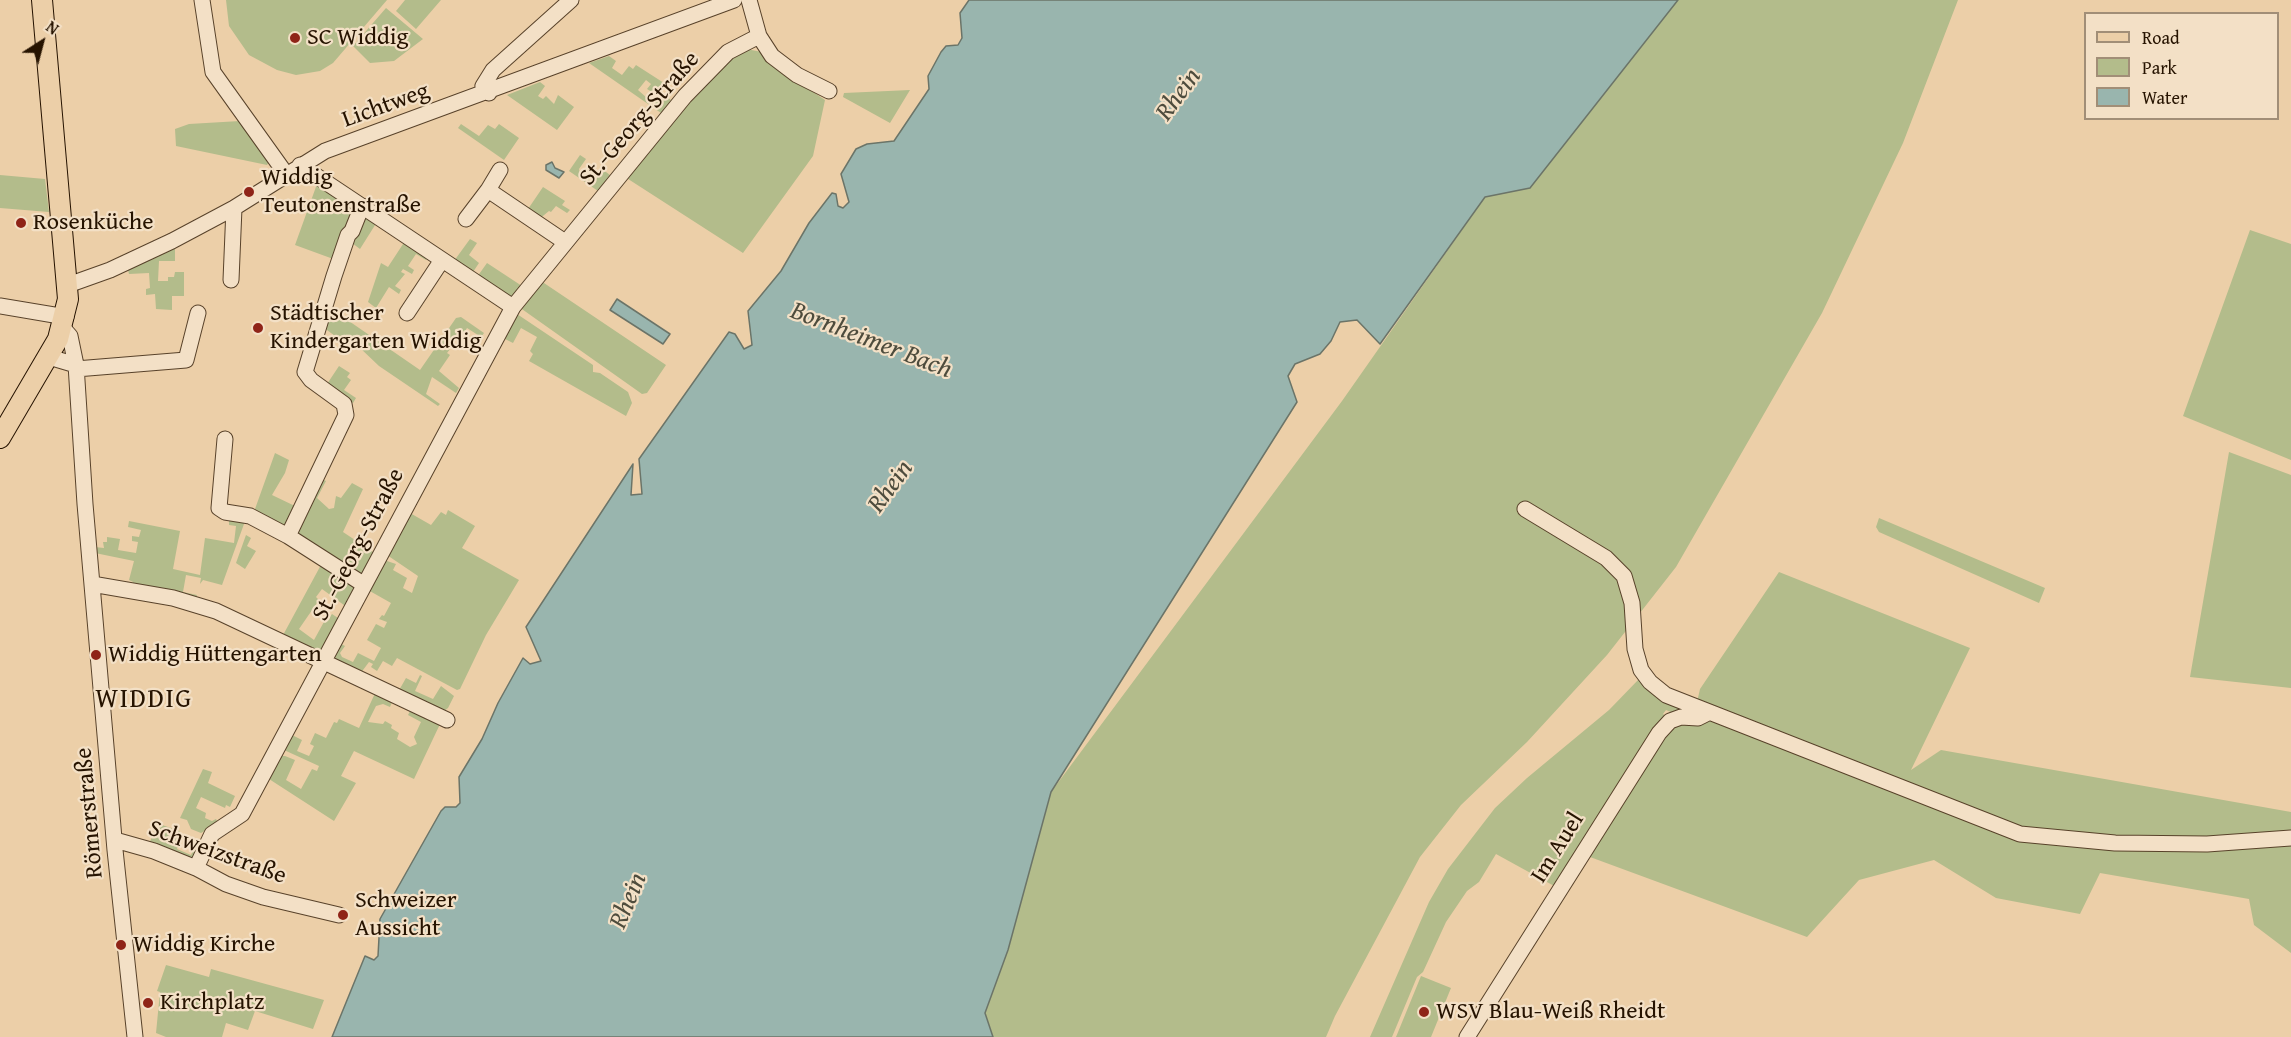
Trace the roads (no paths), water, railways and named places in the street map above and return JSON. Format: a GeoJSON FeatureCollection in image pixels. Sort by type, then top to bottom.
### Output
{"type":"FeatureCollection","features":[{"type":"Feature","properties":{"kind":"main road"},"geometry":{"type":"LineString","coordinates":[[0,438],[49,357],[64,322],[68,285],[42,0]]}},
{"type":"Feature","properties":{"kind":"street"},"geometry":{"type":"LineString","coordinates":[[202,0],[213,72],[286,174]]}},
{"type":"Feature","properties":{"kind":"street"},"geometry":{"type":"LineString","coordinates":[[489,93],[483,86],[493,70],[571,0]]}},
{"type":"Feature","properties":{"kind":"street","name":"Lichtweg"},"geometry":{"type":"LineString","coordinates":[[68,285],[110,270],[234,208],[300,165],[325,152],[489,93],[734,0]]}},
{"type":"Feature","properties":{"kind":"street"},"geometry":{"type":"LineString","coordinates":[[749,0],[759,36],[772,56],[797,75],[829,91]]}},
{"type":"Feature","properties":{"kind":"street","name":"St.-Georg-Straße"},"geometry":{"type":"LineString","coordinates":[[196,868],[212,834],[242,814],[513,307],[685,96],[728,52],[759,36]]}},
{"type":"Feature","properties":{"kind":"street"},"geometry":{"type":"LineString","coordinates":[[300,165],[513,307]]}},
{"type":"Feature","properties":{"kind":"street"},"geometry":{"type":"LineString","coordinates":[[466,219],[500,170]]}},
{"type":"Feature","properties":{"kind":"street"},"geometry":{"type":"LineString","coordinates":[[488,190],[565,242]]}},
{"type":"Feature","properties":{"kind":"street"},"geometry":{"type":"LineString","coordinates":[[288,536],[346,414],[344,404],[311,380],[305,372],[333,276],[348,235],[352,231],[362,206]]}},
{"type":"Feature","properties":{"kind":"street"},"geometry":{"type":"LineString","coordinates":[[231,279],[234,208]]}},
{"type":"Feature","properties":{"kind":"street"},"geometry":{"type":"LineString","coordinates":[[407,313],[442,260]]}},
{"type":"Feature","properties":{"kind":"street"},"geometry":{"type":"LineString","coordinates":[[0,306],[64,322]]}},
{"type":"Feature","properties":{"kind":"street"},"geometry":{"type":"LineString","coordinates":[[49,357],[76,367],[186,360],[198,313]]}},
{"type":"Feature","properties":{"kind":"street","name":"Römerstraße"},"geometry":{"type":"LineString","coordinates":[[64,322],[70,336],[76,367],[92,584],[135,1037]]}},
{"type":"Feature","properties":{"kind":"street"},"geometry":{"type":"LineString","coordinates":[[225,439],[219,508],[225,512],[250,516],[288,536],[363,584]]}},
{"type":"Feature","properties":{"kind":"street"},"geometry":{"type":"LineString","coordinates":[[1525,509],[1606,558],[1624,576],[1632,603],[1635,649],[1641,670],[1650,682],[1666,695],[2020,834],[2115,843],[2184,844],[2291,838]]}},
{"type":"Feature","properties":{"kind":"street"},"geometry":{"type":"LineString","coordinates":[[92,584],[173,598],[216,611],[447,720]]}},
{"type":"Feature","properties":{"kind":"street","name":"Im Auel"},"geometry":{"type":"LineString","coordinates":[[1467,1037],[1659,733],[1670,721],[1681,717],[1698,718],[1708,712]]}},
{"type":"Feature","properties":{"kind":"street","name":"Schweizstraße"},"geometry":{"type":"LineString","coordinates":[[115,840],[196,868],[226,884],[263,897],[339,915]]}},
{"type":"Feature","properties":{"kind":"water"},"geometry":{"type":"Polygon","coordinates":[[[969,0],[1678,0],[1530,188],[1485,197],[1380,344],[1357,320],[1340,322],[1331,341],[1320,354],[1295,364],[1288,376],[1297,402],[1051,792],[1008,950],[985,1013],[993,1037],[332,1037],[365,956],[374,960],[378,956],[380,919],[441,811],[445,807],[456,807],[460,803],[459,777],[482,739],[498,703],[523,658],[530,664],[541,661],[526,627],[633,464],[631,495],[642,494],[639,459],[729,332],[735,334],[744,349],[752,345],[748,311],[781,271],[809,223],[832,193],[836,194],[838,206],[843,208],[849,202],[841,174],[856,149],[867,144],[894,141],[929,89],[928,76],[941,52],[946,46],[958,45],[962,38],[960,13],[969,0]]]}},
{"type":"Feature","properties":{"kind":"water"},"geometry":{"type":"Polygon","coordinates":[[[552,162],[555,168],[564,172],[559,178],[546,170],[546,165],[552,162]]]}},
{"type":"Feature","properties":{"kind":"water"},"geometry":{"type":"Polygon","coordinates":[[[617,299],[670,334],[663,344],[610,310],[617,299]]]}},
{"type":"Feature","properties":{"kind":"place","name":"SC Widdig"},"geometry":{"type":"Point","coordinates":[295,38]}},
{"type":"Feature","properties":{"kind":"place","name":"Widdig Teutonenstraße"},"geometry":{"type":"Point","coordinates":[249,192]}},
{"type":"Feature","properties":{"kind":"place","name":"Rosenküche"},"geometry":{"type":"Point","coordinates":[21,223]}},
{"type":"Feature","properties":{"kind":"place","name":"Städtischer Kindergarten Widdig"},"geometry":{"type":"Point","coordinates":[258,328]}},
{"type":"Feature","properties":{"kind":"place","name":"Widdig Hüttengarten"},"geometry":{"type":"Point","coordinates":[96,655]}},
{"type":"Feature","properties":{"kind":"place","name":"Schweizer Aussicht"},"geometry":{"type":"Point","coordinates":[343,915]}},
{"type":"Feature","properties":{"kind":"place","name":"Widdig Kirche"},"geometry":{"type":"Point","coordinates":[121,945]}},
{"type":"Feature","properties":{"kind":"place","name":"Kirchplatz"},"geometry":{"type":"Point","coordinates":[148,1003]}},
{"type":"Feature","properties":{"kind":"place","name":"WSV Blau-Weiß Rheidt"},"geometry":{"type":"Point","coordinates":[1424,1012]}},
{"type":"Feature","properties":{"kind":"district","name":"WIDDIG"},"geometry":{"type":"Point","coordinates":[144,700]}},
{"type":"Feature","properties":{"kind":"water label","name":"Rhein"},"geometry":{"type":"Point","coordinates":[1179,95]}},
{"type":"Feature","properties":{"kind":"water label","name":"Bornheimer Bach"},"geometry":{"type":"Point","coordinates":[871,341]}},
{"type":"Feature","properties":{"kind":"water label","name":"Rhein"},"geometry":{"type":"Point","coordinates":[891,487]}},
{"type":"Feature","properties":{"kind":"water label","name":"Rhein"},"geometry":{"type":"Point","coordinates":[629,901]}}]}
